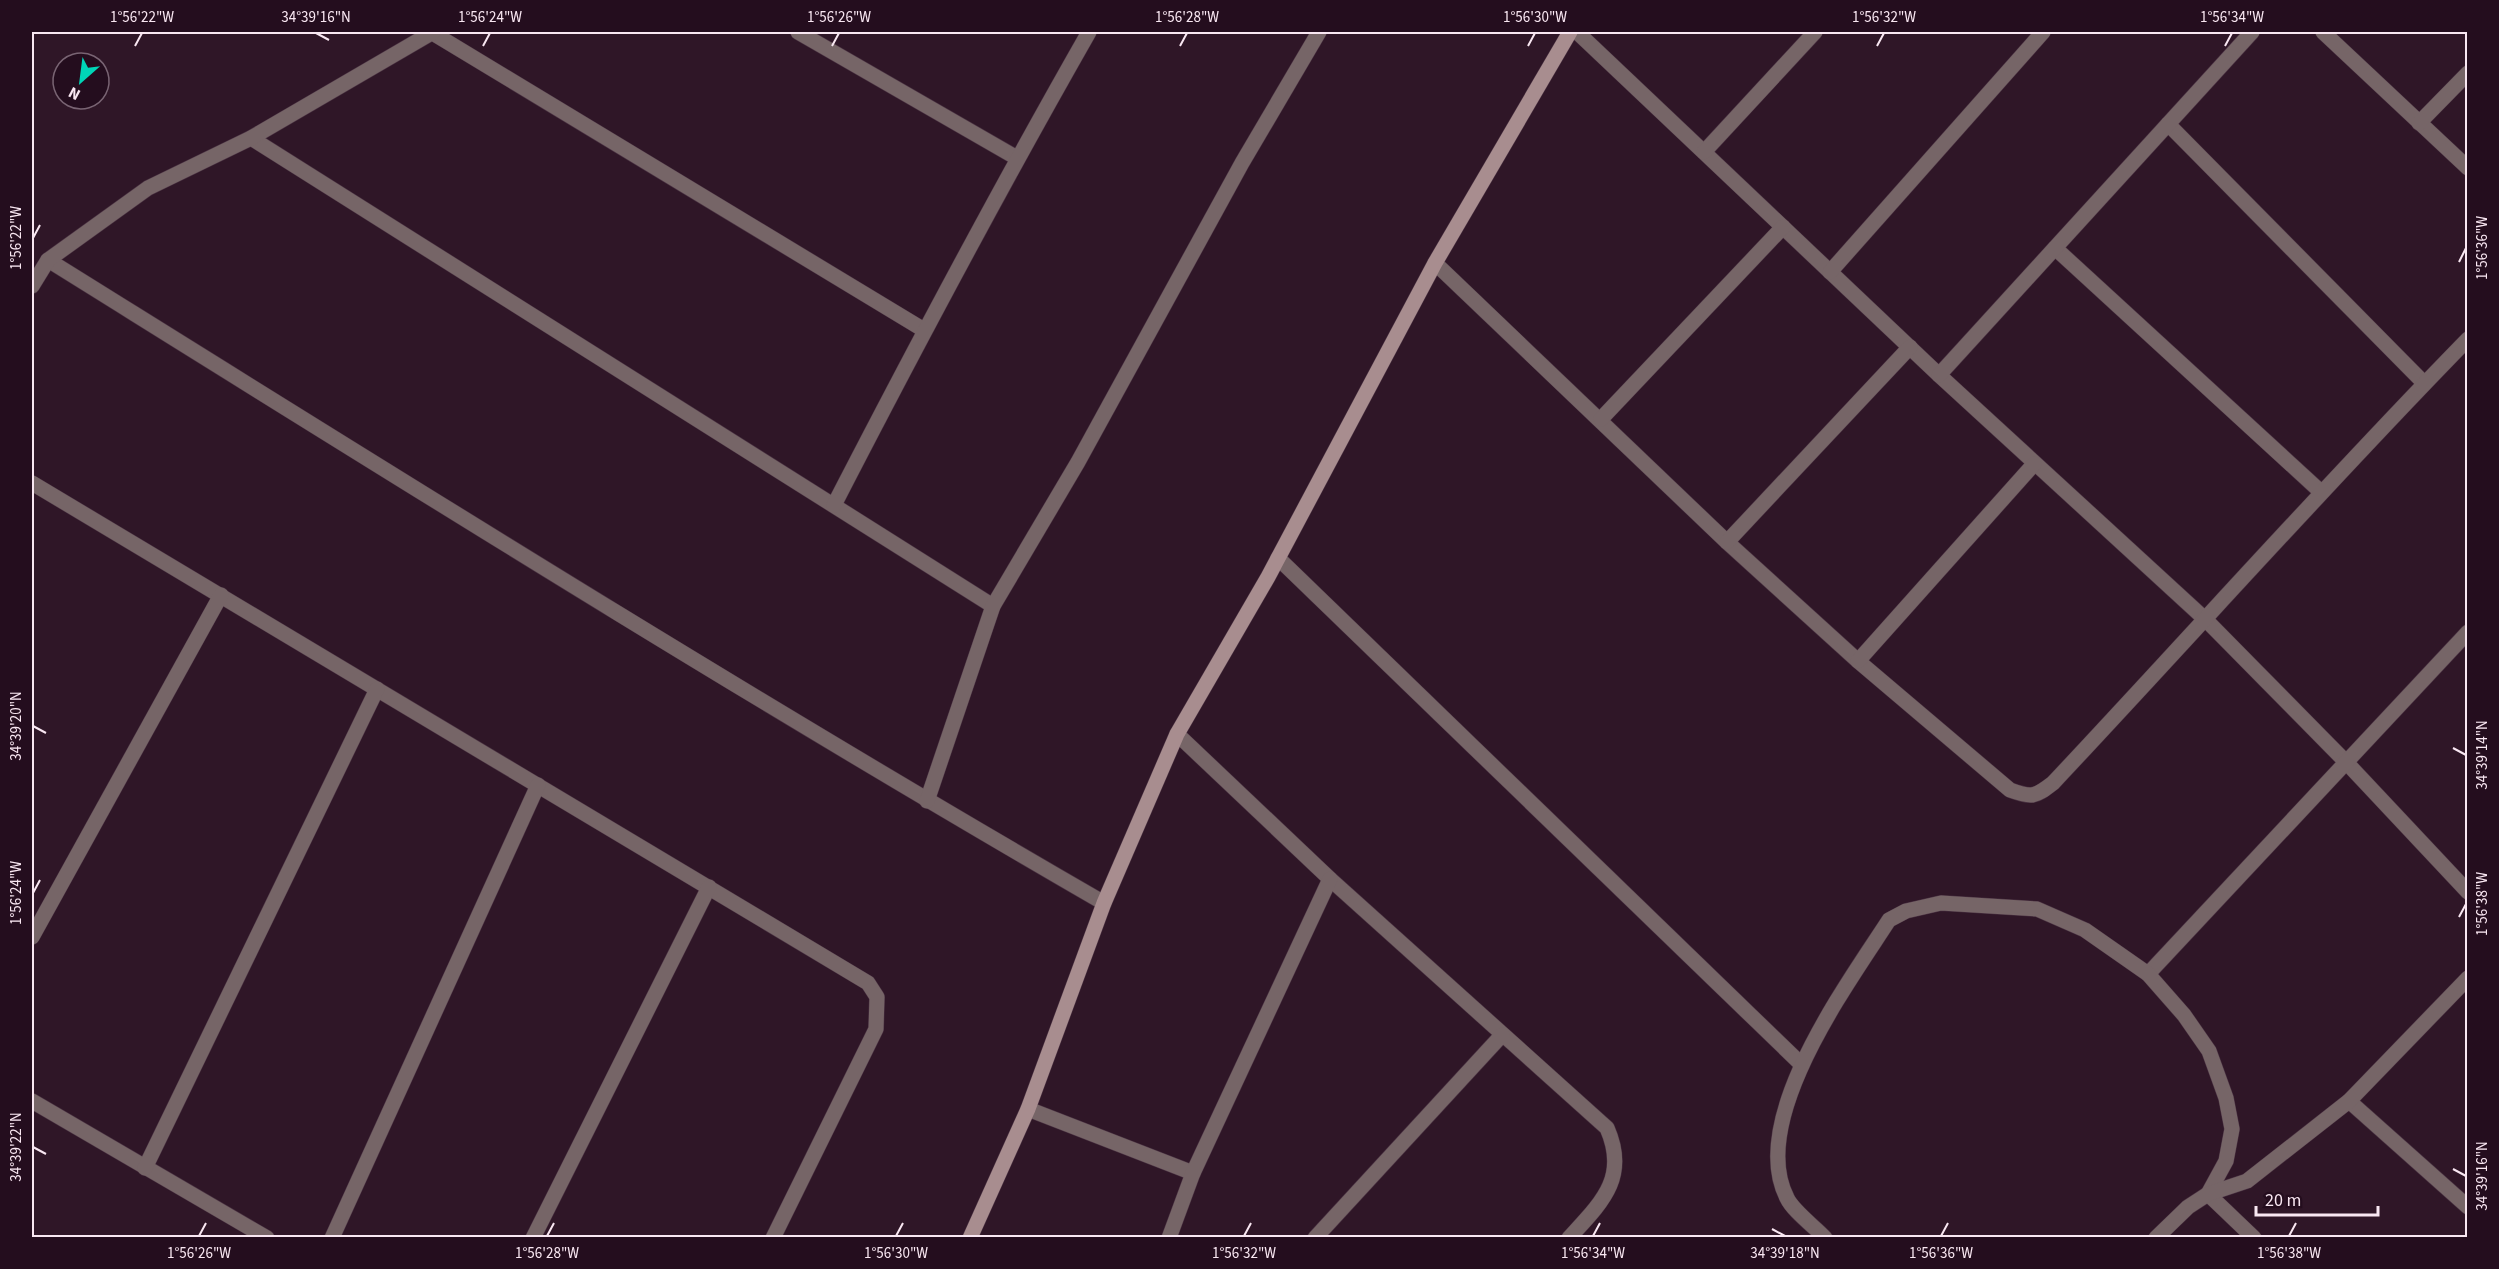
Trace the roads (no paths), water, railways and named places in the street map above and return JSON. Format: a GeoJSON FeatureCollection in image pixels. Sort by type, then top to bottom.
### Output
{"type":"FeatureCollection","features":[{"type":"Feature","properties":{"kind":"street"},"geometry":{"type":"LineString","coordinates":[[32,286],[48,260],[147,188],[251,138],[432,32],[924,330]]}},
{"type":"Feature","properties":{"kind":"street"},"geometry":{"type":"LineString","coordinates":[[798,32],[1017,158]]}},
{"type":"Feature","properties":{"kind":"street"},"geometry":{"type":"LineString","coordinates":[[834,505],[924,330],[1017,158],[1089,32]]}},
{"type":"Feature","properties":{"kind":"street"},"geometry":{"type":"LineString","coordinates":[[927,801],[993,606],[1078,462],[1236,173],[1319,32]]}},
{"type":"Feature","properties":{"kind":"street"},"geometry":{"type":"LineString","coordinates":[[970,1238],[1028,1109],[1104,903],[1177,734],[1278,558],[1435,263],[1570,32]]}},
{"type":"Feature","properties":{"kind":"street"},"geometry":{"type":"LineString","coordinates":[[1577,32],[2034,464],[2206,620],[2346,762],[2468,892]]}},
{"type":"Feature","properties":{"kind":"street"},"geometry":{"type":"LineString","coordinates":[[1704,152],[1815,32]]}},
{"type":"Feature","properties":{"kind":"street"},"geometry":{"type":"LineString","coordinates":[[1830,272],[2043,32]]}},
{"type":"Feature","properties":{"kind":"street"},"geometry":{"type":"LineString","coordinates":[[1939,375],[2252,32]]}},
{"type":"Feature","properties":{"kind":"street"},"geometry":{"type":"LineString","coordinates":[[2323,32],[2468,168]]}},
{"type":"Feature","properties":{"kind":"street"},"geometry":{"type":"LineString","coordinates":[[2419,123],[2468,74]]}},
{"type":"Feature","properties":{"kind":"street"},"geometry":{"type":"LineString","coordinates":[[2168,123],[2424,383]]}},
{"type":"Feature","properties":{"kind":"street"},"geometry":{"type":"LineString","coordinates":[[251,138],[993,606]]}},
{"type":"Feature","properties":{"kind":"street"},"geometry":{"type":"LineString","coordinates":[[1601,419],[1783,227]]}},
{"type":"Feature","properties":{"kind":"street"},"geometry":{"type":"LineString","coordinates":[[2055,248],[2321,492]]}},
{"type":"Feature","properties":{"kind":"street"},"geometry":{"type":"LineString","coordinates":[[48,260],[633,624],[927,801],[1104,903]]}},
{"type":"Feature","properties":{"kind":"street"},"geometry":{"type":"LineString","coordinates":[[1435,263],[1601,419],[1727,542],[1858,661],[2010,790],[2027,796],[2038,794],[2053,783],[2206,620],[2321,492],[2468,339]]}},
{"type":"Feature","properties":{"kind":"street"},"geometry":{"type":"LineString","coordinates":[[1727,542],[1910,347]]}},
{"type":"Feature","properties":{"kind":"street"},"geometry":{"type":"LineString","coordinates":[[1858,661],[2034,464]]}},
{"type":"Feature","properties":{"kind":"street"},"geometry":{"type":"LineString","coordinates":[[32,483],[868,983],[877,997],[876,1029],[773,1238]]}},
{"type":"Feature","properties":{"kind":"street"},"geometry":{"type":"LineString","coordinates":[[1278,558],[1801,1064]]}},
{"type":"Feature","properties":{"kind":"street"},"geometry":{"type":"LineString","coordinates":[[32,938],[221,595]]}},
{"type":"Feature","properties":{"kind":"street"},"geometry":{"type":"LineString","coordinates":[[2148,974],[2468,632]]}},
{"type":"Feature","properties":{"kind":"street"},"geometry":{"type":"LineString","coordinates":[[145,1168],[377,689]]}},
{"type":"Feature","properties":{"kind":"street"},"geometry":{"type":"LineString","coordinates":[[1177,734],[1330,879],[1607,1128],[1614,1144],[1612,1180],[1602,1202],[1569,1238]]}},
{"type":"Feature","properties":{"kind":"street"},"geometry":{"type":"LineString","coordinates":[[332,1238],[538,785]]}},
{"type":"Feature","properties":{"kind":"street"},"geometry":{"type":"LineString","coordinates":[[1169,1238],[1193,1173],[1330,879]]}},
{"type":"Feature","properties":{"kind":"street"},"geometry":{"type":"LineString","coordinates":[[533,1238],[709,887]]}},
{"type":"Feature","properties":{"kind":"street"},"geometry":{"type":"LineString","coordinates":[[1825,1238],[1787,1200],[1777,1161],[1780,1129],[1801,1064],[1889,920],[1906,911],[1941,903],[2037,909],[2085,930],[2148,974],[2184,1015],[2209,1050],[2226,1098],[2232,1129],[2226,1161],[2208,1194]]}},
{"type":"Feature","properties":{"kind":"street"},"geometry":{"type":"LineString","coordinates":[[2156,1238],[2188,1207],[2208,1194],[2247,1181],[2349,1101],[2468,978]]}},
{"type":"Feature","properties":{"kind":"street"},"geometry":{"type":"LineString","coordinates":[[1315,1238],[1502,1035]]}},
{"type":"Feature","properties":{"kind":"street"},"geometry":{"type":"LineString","coordinates":[[32,1101],[267,1238]]}},
{"type":"Feature","properties":{"kind":"street"},"geometry":{"type":"LineString","coordinates":[[2349,1101],[2468,1207]]}},
{"type":"Feature","properties":{"kind":"street"},"geometry":{"type":"LineString","coordinates":[[1028,1109],[1193,1173]]}},
{"type":"Feature","properties":{"kind":"street"},"geometry":{"type":"LineString","coordinates":[[2208,1194],[2254,1238]]}}]}
